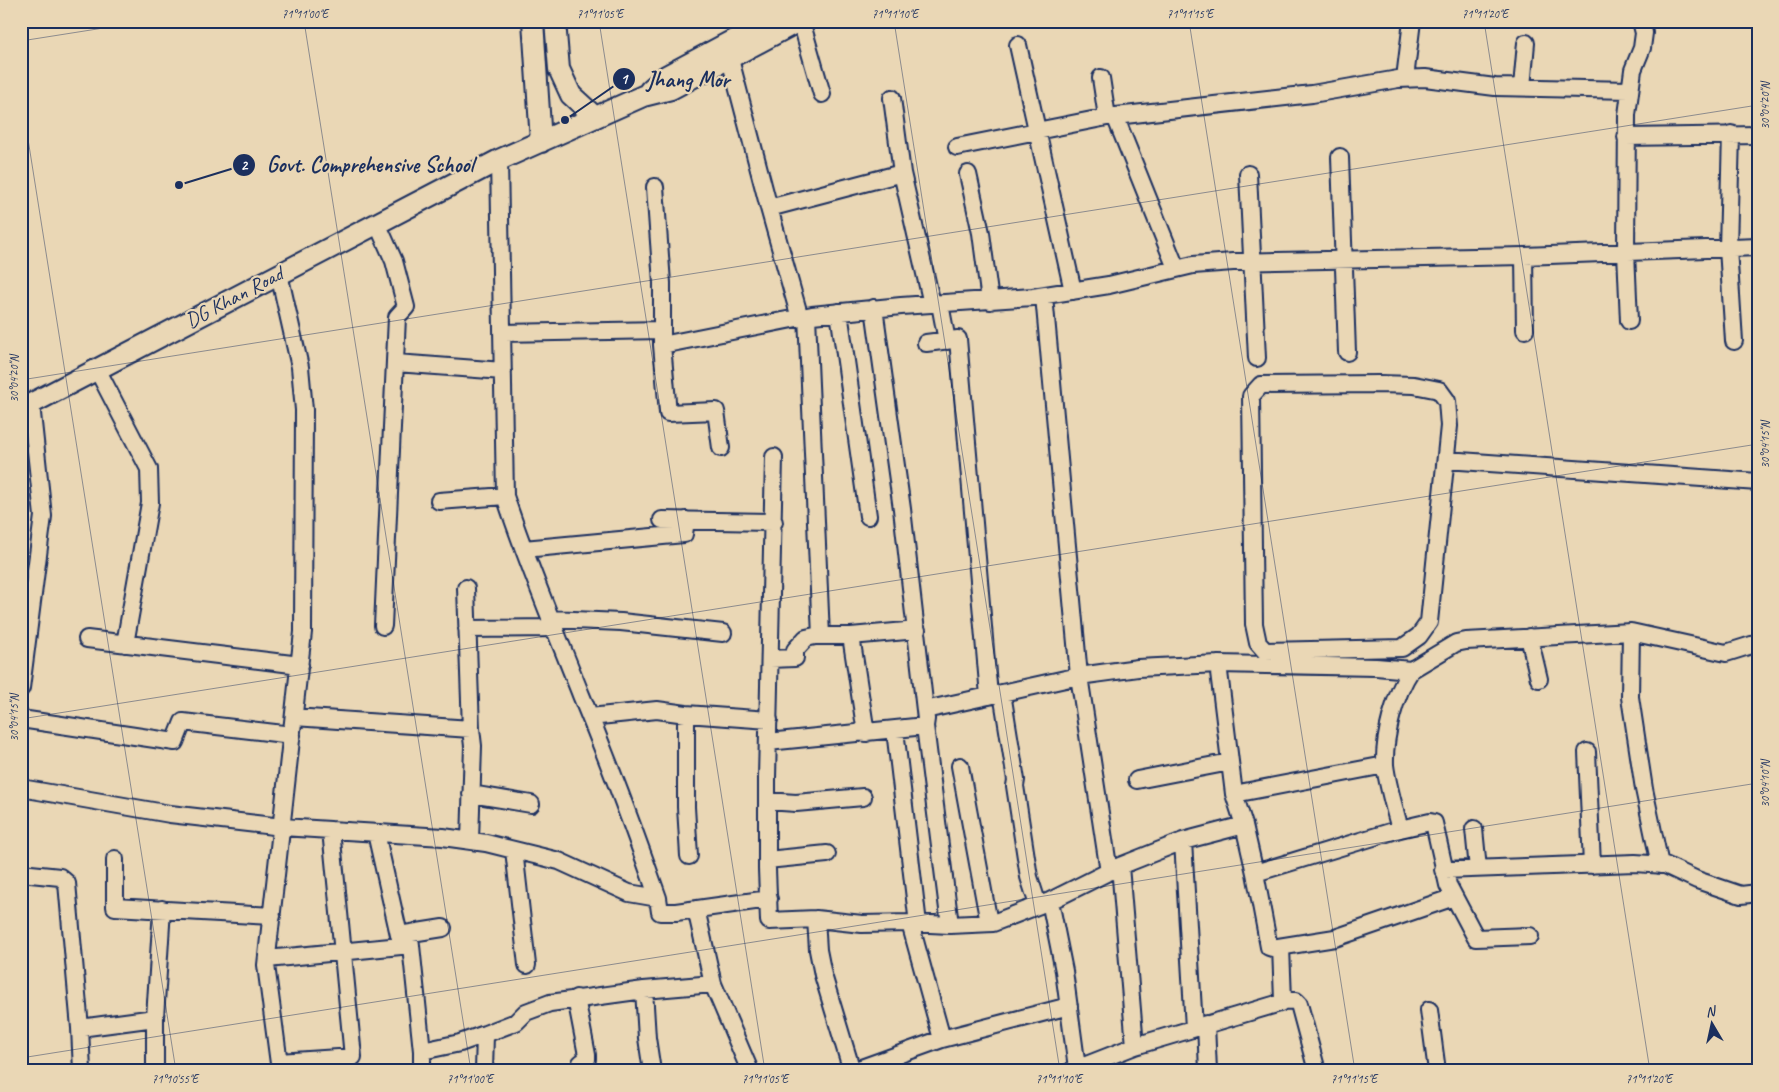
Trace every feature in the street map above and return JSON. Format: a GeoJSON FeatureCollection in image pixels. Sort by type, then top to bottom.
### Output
{"type":"FeatureCollection","features":[{"type":"Feature","properties":{"kind":"main road"},"geometry":{"type":"LineString","coordinates":[[533,21],[541,142]]}},
{"type":"Feature","properties":{"kind":"main road"},"geometry":{"type":"LineString","coordinates":[[555,21],[559,69],[571,95],[594,118]]}},
{"type":"Feature","properties":{"kind":"main road"},"geometry":{"type":"LineString","coordinates":[[643,96],[666,76],[769,21]]}},
{"type":"Feature","properties":{"kind":"main road"},"geometry":{"type":"LineString","coordinates":[[643,96],[671,89],[800,21]]}},
{"type":"Feature","properties":{"kind":"main road","name":"DG Khan Road"},"geometry":{"type":"LineString","coordinates":[[26,406],[499,160],[643,96]]}},
{"type":"Feature","properties":{"kind":"street"},"geometry":{"type":"LineString","coordinates":[[800,21],[822,94]]}},
{"type":"Feature","properties":{"kind":"street"},"geometry":{"type":"LineString","coordinates":[[1406,78],[1412,21]]}},
{"type":"Feature","properties":{"kind":"street"},"geometry":{"type":"LineString","coordinates":[[1629,321],[1626,252],[1626,137],[1629,90],[1633,70],[1642,48],[1644,33],[1640,21]]}},
{"type":"Feature","properties":{"kind":"street"},"geometry":{"type":"LineString","coordinates":[[1522,87],[1526,43]]}},
{"type":"Feature","properties":{"kind":"street"},"geometry":{"type":"LineString","coordinates":[[1018,45],[1073,291]]}},
{"type":"Feature","properties":{"kind":"street"},"geometry":{"type":"LineString","coordinates":[[730,59],[769,208],[803,317],[820,636]]}},
{"type":"Feature","properties":{"kind":"street"},"geometry":{"type":"LineString","coordinates":[[1101,78],[1111,116],[1176,268]]}},
{"type":"Feature","properties":{"kind":"street"},"geometry":{"type":"LineString","coordinates":[[957,147],[1111,116],[1312,94],[1406,78],[1425,78],[1495,87],[1629,90]]}},
{"type":"Feature","properties":{"kind":"street"},"geometry":{"type":"LineString","coordinates":[[892,98],[902,172],[947,341]]}},
{"type":"Feature","properties":{"kind":"street"},"geometry":{"type":"LineString","coordinates":[[1731,134],[1728,248],[1734,341]]}},
{"type":"Feature","properties":{"kind":"street"},"geometry":{"type":"LineString","coordinates":[[1626,137],[1758,134]]}},
{"type":"Feature","properties":{"kind":"street"},"geometry":{"type":"LineString","coordinates":[[1340,157],[1347,352]]}},
{"type":"Feature","properties":{"kind":"street"},"geometry":{"type":"LineString","coordinates":[[499,160],[505,496],[524,549],[627,810],[658,898],[660,912],[769,899]]}},
{"type":"Feature","properties":{"kind":"street"},"geometry":{"type":"LineString","coordinates":[[769,208],[902,172]]}},
{"type":"Feature","properties":{"kind":"street"},"geometry":{"type":"LineString","coordinates":[[968,174],[981,233],[990,301]]}},
{"type":"Feature","properties":{"kind":"street"},"geometry":{"type":"LineString","coordinates":[[1248,174],[1258,358]]}},
{"type":"Feature","properties":{"kind":"street"},"geometry":{"type":"LineString","coordinates":[[655,187],[662,282],[662,337],[668,413],[716,411],[721,448]]}},
{"type":"Feature","properties":{"kind":"street"},"geometry":{"type":"LineString","coordinates":[[377,223],[394,261],[406,306],[397,317],[383,626]]}},
{"type":"Feature","properties":{"kind":"street"},"geometry":{"type":"LineString","coordinates":[[502,333],[662,337],[874,308],[1044,296],[1109,285],[1193,264],[1253,261],[1524,256],[1758,247]]}},
{"type":"Feature","properties":{"kind":"street"},"geometry":{"type":"LineString","coordinates":[[1524,256],[1525,330]]}},
{"type":"Feature","properties":{"kind":"street"},"geometry":{"type":"LineString","coordinates":[[279,274],[300,367],[304,410],[303,632],[267,959],[269,994],[280,1066],[353,1057],[330,830]]}},
{"type":"Feature","properties":{"kind":"street"},"geometry":{"type":"LineString","coordinates":[[1044,296],[1079,676],[1114,869],[1135,1046]]}},
{"type":"Feature","properties":{"kind":"street"},"geometry":{"type":"LineString","coordinates":[[874,308],[917,630],[925,718],[950,924]]}},
{"type":"Feature","properties":{"kind":"street"},"geometry":{"type":"LineString","coordinates":[[839,312],[868,516]]}},
{"type":"Feature","properties":{"kind":"street"},"geometry":{"type":"LineString","coordinates":[[926,343],[958,339],[995,695],[1016,780],[1015,786],[1029,877],[1044,903],[1061,954],[1069,1006],[1074,1070],[1135,1046],[1275,1005],[1283,1000],[1296,1001],[1299,1004],[1317,1071]]}},
{"type":"Feature","properties":{"kind":"street"},"geometry":{"type":"LineString","coordinates":[[396,362],[503,371]]}},
{"type":"Feature","properties":{"kind":"street"},"geometry":{"type":"LineString","coordinates":[[97,369],[148,469],[150,503],[125,644]]}},
{"type":"Feature","properties":{"kind":"street"},"geometry":{"type":"LineString","coordinates":[[1379,384],[1414,385],[1439,390],[1447,401],[1449,426],[1446,460],[1429,622],[1419,636],[1402,648],[1264,651],[1258,643],[1254,624],[1251,396],[1256,390],[1260,386],[1379,384]]}},
{"type":"Feature","properties":{"kind":"street"},"geometry":{"type":"LineString","coordinates":[[21,688],[43,516],[26,406]]}},
{"type":"Feature","properties":{"kind":"street"},"geometry":{"type":"LineString","coordinates":[[774,457],[767,801],[769,921],[816,919],[862,924],[989,923],[1044,903],[1114,869],[1183,841],[1244,825]]}},
{"type":"Feature","properties":{"kind":"street"},"geometry":{"type":"LineString","coordinates":[[1446,460],[1758,482]]}},
{"type":"Feature","properties":{"kind":"street"},"geometry":{"type":"LineString","coordinates":[[439,501],[505,496]]}},
{"type":"Feature","properties":{"kind":"street"},"geometry":{"type":"LineString","coordinates":[[662,520],[774,522]]}},
{"type":"Feature","properties":{"kind":"street"},"geometry":{"type":"LineString","coordinates":[[524,549],[684,534],[686,520]]}},
{"type":"Feature","properties":{"kind":"street"},"geometry":{"type":"LineString","coordinates":[[466,588],[471,729],[474,746],[470,841]]}},
{"type":"Feature","properties":{"kind":"street"},"geometry":{"type":"LineString","coordinates":[[467,629],[621,622],[724,633]]}},
{"type":"Feature","properties":{"kind":"street"},"geometry":{"type":"LineString","coordinates":[[770,659],[795,658],[794,650],[806,638],[917,630]]}},
{"type":"Feature","properties":{"kind":"street"},"geometry":{"type":"LineString","coordinates":[[1630,632],[1630,697],[1644,789],[1660,865]]}},
{"type":"Feature","properties":{"kind":"street"},"geometry":{"type":"LineString","coordinates":[[1400,829],[1386,766],[1388,728],[1405,679],[1411,670],[1456,643],[1630,632],[1726,653],[1758,643]]}},
{"type":"Feature","properties":{"kind":"street"},"geometry":{"type":"LineString","coordinates":[[851,636],[866,733]]}},
{"type":"Feature","properties":{"kind":"street"},"geometry":{"type":"LineString","coordinates":[[1529,637],[1539,680]]}},
{"type":"Feature","properties":{"kind":"street"},"geometry":{"type":"LineString","coordinates":[[87,639],[300,665]]}},
{"type":"Feature","properties":{"kind":"street"},"geometry":{"type":"LineString","coordinates":[[1218,664],[1234,794],[1244,825],[1255,873],[1267,944],[1272,948],[1336,938],[1454,897]]}},
{"type":"Feature","properties":{"kind":"street"},"geometry":{"type":"LineString","coordinates":[[768,742],[895,730],[995,695],[1079,676],[1138,668],[1218,664],[1376,667],[1411,670]]}},
{"type":"Feature","properties":{"kind":"street"},"geometry":{"type":"LineString","coordinates":[[590,717],[656,710],[769,720]]}},
{"type":"Feature","properties":{"kind":"street"},"geometry":{"type":"LineString","coordinates":[[686,714],[686,807],[689,856]]}},
{"type":"Feature","properties":{"kind":"street"},"geometry":{"type":"LineString","coordinates":[[294,717],[471,729]]}},
{"type":"Feature","properties":{"kind":"street"},"geometry":{"type":"LineString","coordinates":[[21,719],[175,742],[183,722],[292,735]]}},
{"type":"Feature","properties":{"kind":"street"},"geometry":{"type":"LineString","coordinates":[[895,730],[914,923],[942,1039]]}},
{"type":"Feature","properties":{"kind":"street"},"geometry":{"type":"LineString","coordinates":[[1587,752],[1592,865]]}},
{"type":"Feature","properties":{"kind":"street"},"geometry":{"type":"LineString","coordinates":[[1137,780],[1230,762]]}},
{"type":"Feature","properties":{"kind":"street"},"geometry":{"type":"LineString","coordinates":[[960,766],[989,923]]}},
{"type":"Feature","properties":{"kind":"street"},"geometry":{"type":"LineString","coordinates":[[1234,794],[1386,766]]}},
{"type":"Feature","properties":{"kind":"street"},"geometry":{"type":"LineString","coordinates":[[21,788],[170,814],[282,827],[443,837],[470,841],[559,861],[629,893],[658,898]]}},
{"type":"Feature","properties":{"kind":"street"},"geometry":{"type":"LineString","coordinates":[[471,794],[531,804]]}},
{"type":"Feature","properties":{"kind":"street"},"geometry":{"type":"LineString","coordinates":[[767,801],[796,803],[863,797]]}},
{"type":"Feature","properties":{"kind":"street"},"geometry":{"type":"LineString","coordinates":[[1255,873],[1400,829],[1434,823],[1443,870],[1448,885],[1476,938],[1530,936]]}},
{"type":"Feature","properties":{"kind":"street"},"geometry":{"type":"LineString","coordinates":[[1474,829],[1478,869]]}},
{"type":"Feature","properties":{"kind":"street"},"geometry":{"type":"LineString","coordinates":[[376,833],[399,935],[410,940]]}},
{"type":"Feature","properties":{"kind":"street"},"geometry":{"type":"LineString","coordinates":[[1183,841],[1200,1026],[1208,1071]]}},
{"type":"Feature","properties":{"kind":"street"},"geometry":{"type":"LineString","coordinates":[[514,850],[527,965]]}},
{"type":"Feature","properties":{"kind":"street"},"geometry":{"type":"LineString","coordinates":[[767,860],[827,854]]}},
{"type":"Feature","properties":{"kind":"street"},"geometry":{"type":"LineString","coordinates":[[115,859],[115,907],[272,916]]}},
{"type":"Feature","properties":{"kind":"street"},"geometry":{"type":"LineString","coordinates":[[1443,870],[1635,863],[1665,866],[1697,880],[1741,895],[1758,893]]}},
{"type":"Feature","properties":{"kind":"street"},"geometry":{"type":"LineString","coordinates":[[21,873],[60,877],[67,883],[82,1071]]}},
{"type":"Feature","properties":{"kind":"street"},"geometry":{"type":"LineString","coordinates":[[155,1071],[155,1018],[162,909]]}},
{"type":"Feature","properties":{"kind":"street"},"geometry":{"type":"LineString","coordinates":[[696,909],[713,984],[750,1071]]}},
{"type":"Feature","properties":{"kind":"street"},"geometry":{"type":"LineString","coordinates":[[816,919],[818,950],[823,975],[853,1071],[942,1039],[1069,1006]]}},
{"type":"Feature","properties":{"kind":"street"},"geometry":{"type":"LineString","coordinates":[[267,959],[342,952],[410,940],[443,928]]}},
{"type":"Feature","properties":{"kind":"street"},"geometry":{"type":"LineString","coordinates":[[410,940],[422,1051],[422,1071]]}},
{"type":"Feature","properties":{"kind":"street"},"geometry":{"type":"LineString","coordinates":[[1281,946],[1283,1000]]}},
{"type":"Feature","properties":{"kind":"street"},"geometry":{"type":"LineString","coordinates":[[422,1051],[460,1043],[485,1034],[516,1022],[526,1012],[550,1003],[644,990],[713,984]]}},
{"type":"Feature","properties":{"kind":"street"},"geometry":{"type":"LineString","coordinates":[[644,990],[647,1038],[652,1071]]}},
{"type":"Feature","properties":{"kind":"street"},"geometry":{"type":"LineString","coordinates":[[576,998],[587,1055],[587,1059],[581,1063],[580,1071]]}},
{"type":"Feature","properties":{"kind":"street"},"geometry":{"type":"LineString","coordinates":[[1429,1010],[1437,1071]]}},
{"type":"Feature","properties":{"kind":"street"},"geometry":{"type":"LineString","coordinates":[[80,1028],[155,1018]]}},
{"type":"Feature","properties":{"kind":"street"},"geometry":{"type":"LineString","coordinates":[[484,1071],[485,1034]]}},
{"type":"Feature","properties":{"kind":"place","name":"Jhang Mor"},"geometry":{"type":"Point","coordinates":[565,120]}},
{"type":"Feature","properties":{"kind":"place","name":"Govt. Comprehensive School"},"geometry":{"type":"Point","coordinates":[179,185]}}]}
